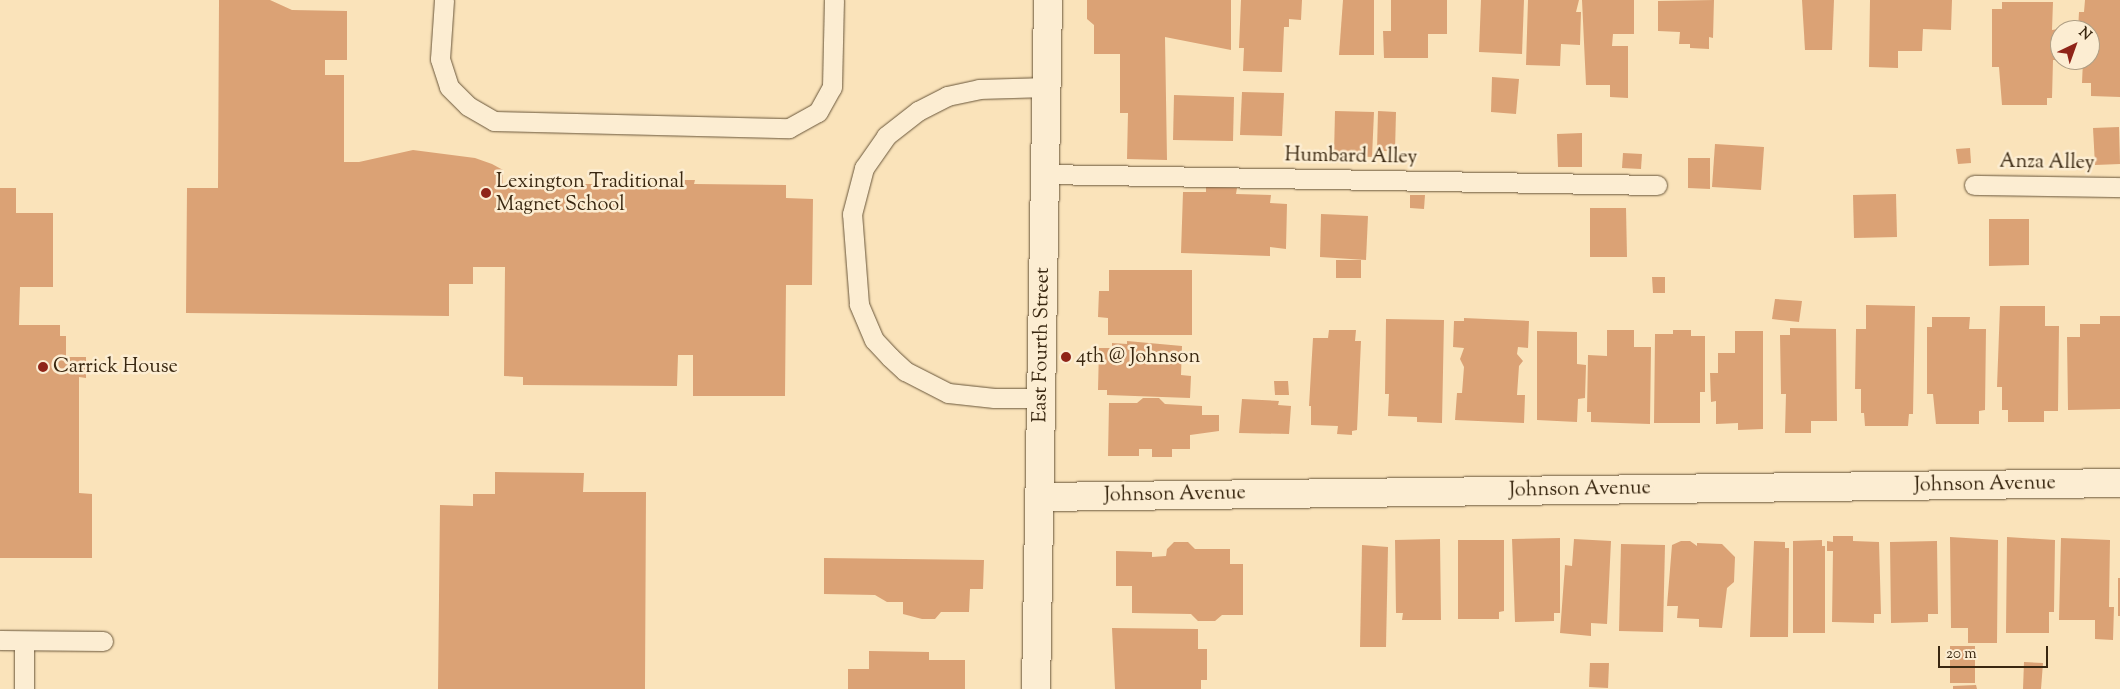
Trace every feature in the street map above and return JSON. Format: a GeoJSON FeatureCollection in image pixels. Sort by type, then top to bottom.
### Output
{"type":"FeatureCollection","features":[{"type":"Feature","properties":{"kind":"street","name":"East Fourth Street"},"geometry":{"type":"LineString","coordinates":[[1036,689],[1048,0]]}},
{"type":"Feature","properties":{"kind":"street","name":"Johnson Avenue"},"geometry":{"type":"LineString","coordinates":[[1039,497],[2120,483]]}},
{"type":"Feature","properties":{"kind":"lane"},"geometry":{"type":"LineString","coordinates":[[444,0],[440,59],[449,87],[468,106],[494,121],[789,128],[818,112],[832,87],[834,0]]}},
{"type":"Feature","properties":{"kind":"lane"},"geometry":{"type":"LineString","coordinates":[[1041,398],[994,398],[948,393],[905,371],[890,357],[874,340],[859,304],[852,214],[864,168],[886,136],[918,110],[947,96],[979,89],[1046,87]]}},
{"type":"Feature","properties":{"kind":"lane","name":"Humbard Alley"},"geometry":{"type":"LineString","coordinates":[[1044,174],[1657,185]]}},
{"type":"Feature","properties":{"kind":"lane","name":"Anza Alley"},"geometry":{"type":"LineString","coordinates":[[1974,185],[2120,187]]}},
{"type":"Feature","properties":{"kind":"lane"},"geometry":{"type":"LineString","coordinates":[[0,640],[103,641]]}},
{"type":"Feature","properties":{"kind":"lane"},"geometry":{"type":"LineString","coordinates":[[24,640],[24,689]]}},
{"type":"Feature","properties":{"kind":"building","name":"Lexington Traditional Magnet School"},"geometry":{"type":"Polygon","coordinates":[[[219,0],[270,0],[292,10],[347,11],[347,60],[325,60],[325,75],[344,75],[344,162],[359,162],[413,150],[475,158],[492,164],[503,170],[503,184],[657,184],[657,180],[695,180],[694,184],[786,185],[786,198],[813,199],[812,285],[786,285],[785,396],[693,396],[693,355],[678,355],[677,386],[523,385],[523,377],[504,376],[505,267],[473,267],[473,284],[449,284],[449,316],[186,313],[187,188],[218,188],[219,0]]]}},
{"type":"Feature","properties":{"kind":"building"},"geometry":{"type":"Polygon","coordinates":[[[1087,0],[1231,0],[1231,50],[1165,37],[1167,160],[1127,159],[1128,113],[1120,113],[1120,54],[1094,54],[1094,25],[1087,19],[1087,0]]]}},
{"type":"Feature","properties":{"kind":"building"},"geometry":{"type":"Polygon","coordinates":[[[1241,0],[1302,0],[1301,20],[1289,19],[1289,27],[1284,27],[1282,72],[1243,71],[1244,48],[1239,48],[1241,0]]]}},
{"type":"Feature","properties":{"kind":"building"},"geometry":{"type":"Polygon","coordinates":[[[1343,0],[1374,0],[1374,55],[1339,55],[1343,0]]]}},
{"type":"Feature","properties":{"kind":"building"},"geometry":{"type":"Polygon","coordinates":[[[1391,0],[1447,0],[1447,34],[1428,34],[1428,58],[1384,58],[1383,31],[1391,31],[1391,0]]]}},
{"type":"Feature","properties":{"kind":"building"},"geometry":{"type":"Polygon","coordinates":[[[1481,0],[1524,0],[1522,54],[1479,52],[1481,0]]]}},
{"type":"Feature","properties":{"kind":"building"},"geometry":{"type":"Polygon","coordinates":[[[1528,0],[1579,0],[1576,12],[1581,12],[1580,45],[1561,44],[1560,66],[1526,65],[1528,0]]]}},
{"type":"Feature","properties":{"kind":"building"},"geometry":{"type":"Polygon","coordinates":[[[1582,0],[1634,0],[1634,34],[1613,34],[1612,46],[1628,46],[1628,98],[1610,97],[1610,85],[1586,85],[1582,0]]]}},
{"type":"Feature","properties":{"kind":"building"},"geometry":{"type":"Polygon","coordinates":[[[1714,0],[1713,38],[1709,37],[1709,49],[1690,48],[1690,44],[1679,44],[1680,32],[1658,31],[1658,1],[1714,0]]]}},
{"type":"Feature","properties":{"kind":"building"},"geometry":{"type":"Polygon","coordinates":[[[1802,0],[1834,0],[1832,50],[1805,50],[1802,0]]]}},
{"type":"Feature","properties":{"kind":"building"},"geometry":{"type":"Polygon","coordinates":[[[1870,0],[1952,0],[1951,30],[1923,29],[1922,51],[1898,51],[1898,68],[1869,67],[1870,0]]]}},
{"type":"Feature","properties":{"kind":"building"},"geometry":{"type":"Polygon","coordinates":[[[2085,0],[2120,0],[2120,97],[2091,96],[2091,83],[2082,83],[2083,70],[2100,70],[2100,20],[2079,20],[2079,12],[2084,12],[2085,0]]]}},
{"type":"Feature","properties":{"kind":"building"},"geometry":{"type":"Polygon","coordinates":[[[2002,2],[2053,2],[2052,20],[2050,20],[2052,98],[2047,98],[2047,105],[2002,105],[1999,67],[1992,67],[1992,9],[2002,9],[2002,2]]]}},
{"type":"Feature","properties":{"kind":"building"},"geometry":{"type":"Polygon","coordinates":[[[1492,77],[1519,79],[1516,114],[1491,112],[1492,77]]]}},
{"type":"Feature","properties":{"kind":"building"},"geometry":{"type":"Polygon","coordinates":[[[1242,92],[1284,93],[1282,136],[1240,135],[1242,92]]]}},
{"type":"Feature","properties":{"kind":"building"},"geometry":{"type":"Polygon","coordinates":[[[1174,95],[1234,97],[1233,141],[1173,140],[1174,95]]]}},
{"type":"Feature","properties":{"kind":"building"},"geometry":{"type":"Polygon","coordinates":[[[1335,111],[1374,112],[1372,157],[1334,155],[1335,111]]]}},
{"type":"Feature","properties":{"kind":"building"},"geometry":{"type":"Polygon","coordinates":[[[1378,111],[1396,112],[1395,151],[1377,151],[1378,111]]]}},
{"type":"Feature","properties":{"kind":"building"},"geometry":{"type":"Polygon","coordinates":[[[2119,127],[2120,164],[2095,165],[2093,128],[2119,127]]]}},
{"type":"Feature","properties":{"kind":"building"},"geometry":{"type":"Polygon","coordinates":[[[1582,133],[1582,167],[1558,167],[1557,134],[1582,133]]]}},
{"type":"Feature","properties":{"kind":"building"},"geometry":{"type":"Polygon","coordinates":[[[1715,144],[1764,147],[1761,190],[1712,187],[1715,144]]]}},
{"type":"Feature","properties":{"kind":"building"},"geometry":{"type":"Polygon","coordinates":[[[1970,148],[1971,163],[1958,164],[1956,149],[1970,148]]]}},
{"type":"Feature","properties":{"kind":"building"},"geometry":{"type":"Polygon","coordinates":[[[1623,153],[1642,154],[1641,169],[1622,168],[1623,153]]]}},
{"type":"Feature","properties":{"kind":"building"},"geometry":{"type":"Polygon","coordinates":[[[1688,158],[1710,158],[1710,189],[1688,188],[1688,158]]]}},
{"type":"Feature","properties":{"kind":"building"},"geometry":{"type":"Polygon","coordinates":[[[1206,187],[1237,188],[1236,194],[1271,195],[1270,203],[1287,204],[1286,249],[1270,247],[1270,256],[1181,253],[1183,192],[1206,192],[1206,187]]]}},
{"type":"Feature","properties":{"kind":"building","name":"Carrick House"},"geometry":{"type":"Polygon","coordinates":[[[0,188],[16,188],[16,213],[53,213],[53,287],[20,287],[19,325],[60,325],[60,336],[66,336],[66,357],[86,357],[86,378],[79,377],[79,493],[92,494],[92,558],[0,558],[0,188]]]}},
{"type":"Feature","properties":{"kind":"building"},"geometry":{"type":"Polygon","coordinates":[[[1896,194],[1897,237],[1854,238],[1853,195],[1896,194]]]}},
{"type":"Feature","properties":{"kind":"building"},"geometry":{"type":"Polygon","coordinates":[[[1410,195],[1425,195],[1424,209],[1410,208],[1410,195]]]}},
{"type":"Feature","properties":{"kind":"building"},"geometry":{"type":"Polygon","coordinates":[[[1590,208],[1626,208],[1627,257],[1590,257],[1590,208]]]}},
{"type":"Feature","properties":{"kind":"building"},"geometry":{"type":"Polygon","coordinates":[[[1321,214],[1368,216],[1366,260],[1320,257],[1321,214]]]}},
{"type":"Feature","properties":{"kind":"building"},"geometry":{"type":"Polygon","coordinates":[[[1989,219],[2029,219],[2029,265],[1989,266],[1989,219]]]}},
{"type":"Feature","properties":{"kind":"building"},"geometry":{"type":"Polygon","coordinates":[[[1336,260],[1361,260],[1361,278],[1336,278],[1336,260]]]}},
{"type":"Feature","properties":{"kind":"building"},"geometry":{"type":"Polygon","coordinates":[[[1109,270],[1192,270],[1192,335],[1108,335],[1108,318],[1098,317],[1099,291],[1109,291],[1109,270]]]}},
{"type":"Feature","properties":{"kind":"building"},"geometry":{"type":"Polygon","coordinates":[[[1652,277],[1665,277],[1665,293],[1653,293],[1652,277]]]}},
{"type":"Feature","properties":{"kind":"building"},"geometry":{"type":"Polygon","coordinates":[[[1775,299],[1802,301],[1799,322],[1772,319],[1775,299]]]}},
{"type":"Feature","properties":{"kind":"building"},"geometry":{"type":"Polygon","coordinates":[[[1866,305],[1915,306],[1913,414],[1909,414],[1908,426],[1865,426],[1864,413],[1861,413],[1861,389],[1855,389],[1856,329],[1866,329],[1866,305]]]}},
{"type":"Feature","properties":{"kind":"building"},"geometry":{"type":"Polygon","coordinates":[[[2000,306],[2045,306],[2045,326],[2059,326],[2058,411],[2044,411],[2044,422],[2008,422],[2008,410],[2002,410],[2002,387],[1997,387],[2000,306]]]}},
{"type":"Feature","properties":{"kind":"building"},"geometry":{"type":"Polygon","coordinates":[[[2100,316],[2120,316],[2120,409],[2068,410],[2067,337],[2080,337],[2080,324],[2100,324],[2100,316]]]}},
{"type":"Feature","properties":{"kind":"building"},"geometry":{"type":"Polygon","coordinates":[[[1932,317],[1970,317],[1969,329],[1986,329],[1985,410],[1979,411],[1979,424],[1936,424],[1933,394],[1927,394],[1927,327],[1932,327],[1932,317]]]}},
{"type":"Feature","properties":{"kind":"building"},"geometry":{"type":"Polygon","coordinates":[[[1464,318],[1529,321],[1528,348],[1518,347],[1517,354],[1523,361],[1519,366],[1517,395],[1525,395],[1524,423],[1455,420],[1457,393],[1462,393],[1464,367],[1460,359],[1464,348],[1453,347],[1454,321],[1464,321],[1464,318]]]}},
{"type":"Feature","properties":{"kind":"building"},"geometry":{"type":"Polygon","coordinates":[[[1386,319],[1444,320],[1442,423],[1417,422],[1417,417],[1388,416],[1389,394],[1385,394],[1386,319]]]}},
{"type":"Feature","properties":{"kind":"building"},"geometry":{"type":"Polygon","coordinates":[[[1790,328],[1836,329],[1837,421],[1811,421],[1811,433],[1785,433],[1786,394],[1781,394],[1780,335],[1790,335],[1790,328]]]}},
{"type":"Feature","properties":{"kind":"building"},"geometry":{"type":"Polygon","coordinates":[[[1329,330],[1356,330],[1355,341],[1361,341],[1357,430],[1352,431],[1352,435],[1337,434],[1338,426],[1311,425],[1311,406],[1309,406],[1313,338],[1328,338],[1329,330]]]}},
{"type":"Feature","properties":{"kind":"building"},"geometry":{"type":"Polygon","coordinates":[[[1607,330],[1634,330],[1634,347],[1651,347],[1650,424],[1591,422],[1591,412],[1587,412],[1588,355],[1607,356],[1607,330]]]}},
{"type":"Feature","properties":{"kind":"building"},"geometry":{"type":"Polygon","coordinates":[[[1673,330],[1691,330],[1691,336],[1705,336],[1705,392],[1700,392],[1700,423],[1654,423],[1655,334],[1673,334],[1673,330]]]}},
{"type":"Feature","properties":{"kind":"building"},"geometry":{"type":"Polygon","coordinates":[[[1537,331],[1577,332],[1577,364],[1586,365],[1585,398],[1578,399],[1577,422],[1537,420],[1537,331]]]}},
{"type":"Feature","properties":{"kind":"building"},"geometry":{"type":"Polygon","coordinates":[[[1735,331],[1763,331],[1763,429],[1738,430],[1738,423],[1716,424],[1716,401],[1711,402],[1710,373],[1718,373],[1718,353],[1735,353],[1735,331]]]}},
{"type":"Feature","properties":{"kind":"building"},"geometry":{"type":"Polygon","coordinates":[[[1127,341],[1182,346],[1181,375],[1191,376],[1190,398],[1107,395],[1107,390],[1098,390],[1099,348],[1112,348],[1112,343],[1127,344],[1127,341]]]}},
{"type":"Feature","properties":{"kind":"building"},"geometry":{"type":"Polygon","coordinates":[[[1274,381],[1288,381],[1289,395],[1275,395],[1274,381]]]}},
{"type":"Feature","properties":{"kind":"building"},"geometry":{"type":"Polygon","coordinates":[[[1143,398],[1159,398],[1165,404],[1202,406],[1202,415],[1219,415],[1219,431],[1190,435],[1190,449],[1172,449],[1172,457],[1152,457],[1152,449],[1139,449],[1139,456],[1108,456],[1109,403],[1137,403],[1143,398]]]}},
{"type":"Feature","properties":{"kind":"building"},"geometry":{"type":"Polygon","coordinates":[[[1242,399],[1279,401],[1278,405],[1291,406],[1289,434],[1239,433],[1242,399]]]}},
{"type":"Feature","properties":{"kind":"building"},"geometry":{"type":"Polygon","coordinates":[[[495,472],[584,473],[583,492],[646,492],[645,689],[438,689],[440,505],[473,506],[473,494],[495,494],[495,472]]]}},
{"type":"Feature","properties":{"kind":"building"},"geometry":{"type":"Polygon","coordinates":[[[1833,536],[1853,536],[1853,541],[1879,542],[1881,614],[1874,614],[1874,623],[1832,622],[1833,551],[1827,551],[1827,541],[1833,542],[1833,536]]]}},
{"type":"Feature","properties":{"kind":"building"},"geometry":{"type":"Polygon","coordinates":[[[1950,537],[1998,540],[1997,643],[1968,643],[1968,628],[1951,628],[1950,537]]]}},
{"type":"Feature","properties":{"kind":"building"},"geometry":{"type":"Polygon","coordinates":[[[2007,537],[2055,540],[2054,612],[2049,612],[2049,633],[2006,633],[2007,537]]]}},
{"type":"Feature","properties":{"kind":"building"},"geometry":{"type":"Polygon","coordinates":[[[1560,538],[1560,613],[1554,613],[1554,621],[1515,622],[1512,539],[1560,538]]]}},
{"type":"Feature","properties":{"kind":"building"},"geometry":{"type":"Polygon","coordinates":[[[2061,538],[2110,540],[2109,607],[2114,607],[2113,640],[2095,639],[2095,620],[2059,620],[2061,538]]]}},
{"type":"Feature","properties":{"kind":"building"},"geometry":{"type":"Polygon","coordinates":[[[1440,539],[1441,620],[1402,620],[1403,613],[1396,613],[1395,540],[1440,539]]]}},
{"type":"Feature","properties":{"kind":"building"},"geometry":{"type":"Polygon","coordinates":[[[1574,539],[1611,541],[1607,624],[1591,623],[1591,636],[1560,633],[1565,565],[1572,566],[1574,539]]]}},
{"type":"Feature","properties":{"kind":"building"},"geometry":{"type":"Polygon","coordinates":[[[1458,540],[1504,540],[1504,611],[1499,612],[1499,619],[1458,619],[1458,540]]]}},
{"type":"Feature","properties":{"kind":"building"},"geometry":{"type":"Polygon","coordinates":[[[1822,540],[1822,546],[1825,546],[1825,633],[1793,633],[1793,541],[1822,540]]]}},
{"type":"Feature","properties":{"kind":"building"},"geometry":{"type":"Polygon","coordinates":[[[1681,541],[1690,541],[1697,546],[1697,543],[1722,544],[1735,557],[1734,582],[1727,588],[1722,628],[1699,627],[1699,619],[1677,618],[1678,606],[1667,606],[1672,545],[1681,541]]]}},
{"type":"Feature","properties":{"kind":"building"},"geometry":{"type":"Polygon","coordinates":[[[1754,541],[1785,542],[1785,548],[1789,548],[1788,637],[1750,637],[1754,541]]]}},
{"type":"Feature","properties":{"kind":"building"},"geometry":{"type":"Polygon","coordinates":[[[1937,541],[1938,614],[1928,614],[1928,622],[1891,623],[1890,542],[1937,541]]]}},
{"type":"Feature","properties":{"kind":"building"},"geometry":{"type":"Polygon","coordinates":[[[1174,542],[1188,542],[1195,549],[1230,549],[1230,564],[1243,564],[1243,615],[1222,615],[1215,621],[1198,621],[1191,614],[1132,613],[1132,586],[1116,586],[1116,551],[1152,552],[1152,557],[1166,556],[1167,549],[1174,542]]]}},
{"type":"Feature","properties":{"kind":"building"},"geometry":{"type":"Polygon","coordinates":[[[1621,544],[1665,545],[1663,632],[1619,631],[1621,544]]]}},
{"type":"Feature","properties":{"kind":"building"},"geometry":{"type":"Polygon","coordinates":[[[1362,545],[1388,547],[1386,647],[1360,647],[1362,545]]]}},
{"type":"Feature","properties":{"kind":"building"},"geometry":{"type":"Polygon","coordinates":[[[824,558],[984,560],[983,589],[970,589],[969,612],[941,612],[935,619],[922,619],[903,614],[903,602],[887,602],[875,595],[824,594],[824,558]]]}},
{"type":"Feature","properties":{"kind":"building"},"geometry":{"type":"Polygon","coordinates":[[[2118,578],[2120,578],[2120,616],[2118,616],[2118,578]]]}},
{"type":"Feature","properties":{"kind":"building"},"geometry":{"type":"Polygon","coordinates":[[[1112,628],[1198,629],[1198,649],[1207,649],[1207,680],[1201,680],[1201,689],[1115,689],[1112,628]]]}},
{"type":"Feature","properties":{"kind":"building"},"geometry":{"type":"Polygon","coordinates":[[[1950,646],[1975,646],[1975,683],[1950,683],[1950,646]]]}},
{"type":"Feature","properties":{"kind":"building"},"geometry":{"type":"Polygon","coordinates":[[[869,651],[929,652],[929,660],[965,660],[965,689],[848,689],[848,669],[869,669],[869,651]]]}},
{"type":"Feature","properties":{"kind":"building"},"geometry":{"type":"Polygon","coordinates":[[[2024,662],[2043,663],[2041,689],[2023,689],[2024,662]]]}},
{"type":"Feature","properties":{"kind":"building"},"geometry":{"type":"Polygon","coordinates":[[[1590,663],[1609,663],[1608,688],[1589,687],[1590,663]]]}},
{"type":"Feature","properties":{"kind":"building"},"geometry":{"type":"Polygon","coordinates":[[[1976,685],[1977,689],[1953,689],[1953,686],[1976,685]]]}},
{"type":"Feature","properties":{"kind":"place","name":"Lexington Traditional Magnet School"},"geometry":{"type":"Point","coordinates":[486,193]}},
{"type":"Feature","properties":{"kind":"place","name":"4th @ Johnson"},"geometry":{"type":"Point","coordinates":[1066,357]}},
{"type":"Feature","properties":{"kind":"place","name":"Carrick House"},"geometry":{"type":"Point","coordinates":[43,367]}}]}
